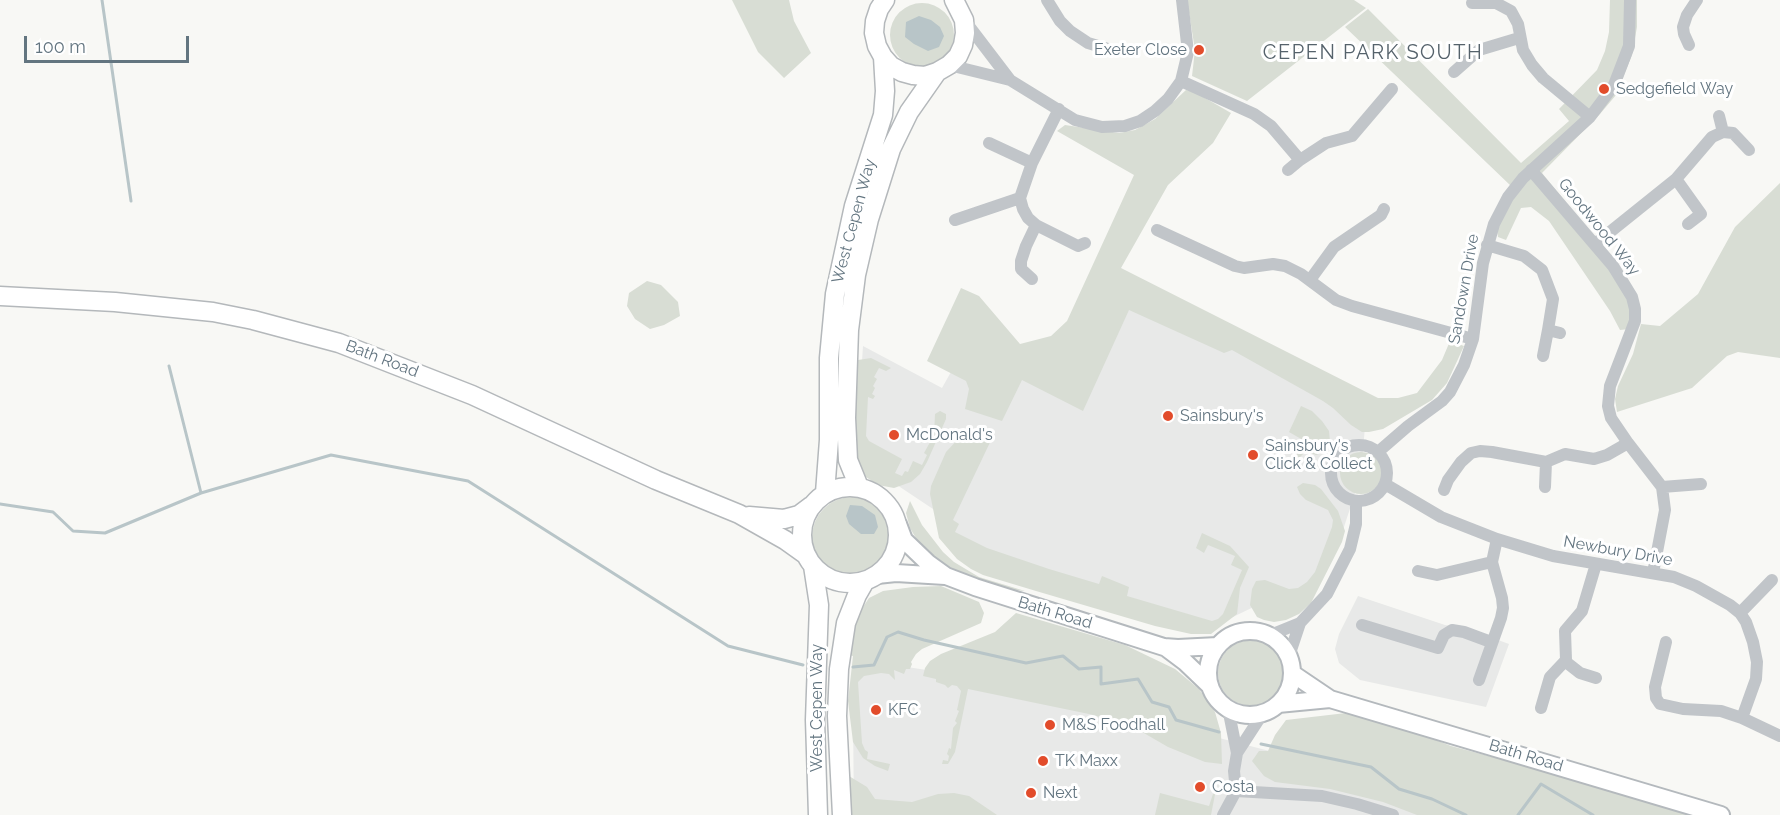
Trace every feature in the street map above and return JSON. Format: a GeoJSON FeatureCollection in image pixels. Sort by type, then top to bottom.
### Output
{"type":"FeatureCollection","features":[{"type":"Feature","properties":{"kind":"highway"},"geometry":{"type":"LineString","coordinates":[[885,0],[875,21],[874,33],[877,46],[891,66],[902,72],[925,76],[943,69],[958,56],[963,45],[964,20],[954,0]]}},
{"type":"Feature","properties":{"kind":"highway","name":"West Cepen Way"},"geometry":{"type":"LineString","coordinates":[[825,493],[828,479],[829,358],[835,294],[854,206],[883,115],[885,91],[883,57]]}},
{"type":"Feature","properties":{"kind":"highway","name":"West Cepen Way"},"geometry":{"type":"LineString","coordinates":[[860,487],[848,460],[846,418],[849,330],[856,275],[869,219],[891,149],[909,112],[943,69]]}},
{"type":"Feature","properties":{"kind":"highway","name":"Bath Road"},"geometry":{"type":"LineString","coordinates":[[0,296],[115,302],[191,309],[253,320],[308,334],[375,356],[472,395],[657,480],[739,514],[785,540],[810,561]]}},
{"type":"Feature","properties":{"kind":"highway"},"geometry":{"type":"LineString","coordinates":[[860,487],[871,491],[889,505],[898,524],[899,539],[896,553],[888,566],[871,578],[850,583],[835,581],[822,574],[810,561],[802,543],[802,530],[811,506],[825,493],[837,488],[860,487]]}},
{"type":"Feature","properties":{"kind":"highway","name":"Bath Road"},"geometry":{"type":"LineString","coordinates":[[739,514],[765,519],[784,519],[799,515],[811,506]]}},
{"type":"Feature","properties":{"kind":"highway","name":"West Cepen Way"},"geometry":{"type":"LineString","coordinates":[[810,561],[819,605],[815,720],[818,815]]}},
{"type":"Feature","properties":{"kind":"highway","name":"West Cepen Way"},"geometry":{"type":"LineString","coordinates":[[842,815],[837,716],[839,669],[846,623],[857,595],[871,578]]}},
{"type":"Feature","properties":{"kind":"main road","name":"Bath Road"},"geometry":{"type":"LineString","coordinates":[[898,524],[904,540],[928,563],[946,576],[1005,598],[1164,646],[1178,648],[1218,646]]}},
{"type":"Feature","properties":{"kind":"main road","name":"Bath Road"},"geometry":{"type":"LineString","coordinates":[[871,578],[896,573],[946,576]]}},
{"type":"Feature","properties":{"kind":"main road"},"geometry":{"type":"LineString","coordinates":[[1253,631],[1268,636],[1282,646],[1289,656],[1293,674],[1290,685],[1271,709],[1252,715],[1228,708],[1218,699],[1209,685],[1208,669],[1218,646],[1228,637],[1239,632],[1253,631]]}},
{"type":"Feature","properties":{"kind":"main road","name":"Bath Road"},"geometry":{"type":"LineString","coordinates":[[1164,646],[1209,685]]}},
{"type":"Feature","properties":{"kind":"main road","name":"Bath Road"},"geometry":{"type":"LineString","coordinates":[[1293,674],[1330,699],[1721,815]]}},
{"type":"Feature","properties":{"kind":"main road","name":"Bath Road"},"geometry":{"type":"LineString","coordinates":[[1271,709],[1330,699]]}},
{"type":"Feature","properties":{"kind":"street"},"geometry":{"type":"LineString","coordinates":[[1047,0],[1060,21],[1070,30],[1095,46],[1108,49]]}},
{"type":"Feature","properties":{"kind":"street"},"geometry":{"type":"LineString","coordinates":[[964,20],[1010,80],[1076,120],[1102,127],[1125,126],[1140,121],[1155,111],[1168,99],[1181,81],[1188,52],[1182,0]]}},
{"type":"Feature","properties":{"kind":"street","name":"Sandown Drive"},"geometry":{"type":"LineString","coordinates":[[1378,452],[1450,392],[1464,365],[1473,339],[1487,245],[1494,224],[1508,197],[1531,170],[1590,117],[1614,85],[1626,56],[1631,34],[1630,0]]}},
{"type":"Feature","properties":{"kind":"street"},"geometry":{"type":"LineString","coordinates":[[1689,45],[1683,27],[1697,0]]}},
{"type":"Feature","properties":{"kind":"street"},"geometry":{"type":"LineString","coordinates":[[1472,3],[1490,2],[1506,7],[1518,24],[1527,58],[1537,72],[1590,117]]}},
{"type":"Feature","properties":{"kind":"street"},"geometry":{"type":"LineString","coordinates":[[1454,72],[1473,54],[1485,47],[1520,38]]}},
{"type":"Feature","properties":{"kind":"street"},"geometry":{"type":"LineString","coordinates":[[943,69],[1010,80]]}},
{"type":"Feature","properties":{"kind":"street"},"geometry":{"type":"LineString","coordinates":[[1181,81],[1254,114],[1271,126],[1300,160]]}},
{"type":"Feature","properties":{"kind":"street"},"geometry":{"type":"LineString","coordinates":[[1288,170],[1326,142],[1352,136],[1392,89]]}},
{"type":"Feature","properties":{"kind":"street"},"geometry":{"type":"LineString","coordinates":[[1059,110],[1032,163],[1020,198],[1028,218],[1036,225],[1081,248]]}},
{"type":"Feature","properties":{"kind":"street"},"geometry":{"type":"LineString","coordinates":[[1719,116],[1723,132]]}},
{"type":"Feature","properties":{"kind":"street"},"geometry":{"type":"LineString","coordinates":[[1595,244],[1676,179],[1712,137],[1723,132],[1733,133],[1749,150]]}},
{"type":"Feature","properties":{"kind":"street"},"geometry":{"type":"LineString","coordinates":[[989,143],[1032,163]]}},
{"type":"Feature","properties":{"kind":"street","name":"Goodwood Way"},"geometry":{"type":"LineString","coordinates":[[1531,170],[1595,244],[1627,286],[1635,309],[1632,333],[1608,395],[1608,406],[1611,418],[1662,487]]}},
{"type":"Feature","properties":{"kind":"street"},"geometry":{"type":"LineString","coordinates":[[1676,179],[1701,214],[1688,224]]}},
{"type":"Feature","properties":{"kind":"street"},"geometry":{"type":"LineString","coordinates":[[955,220],[1020,198]]}},
{"type":"Feature","properties":{"kind":"street"},"geometry":{"type":"LineString","coordinates":[[1310,280],[1334,247],[1378,223],[1384,209]]}},
{"type":"Feature","properties":{"kind":"street"},"geometry":{"type":"LineString","coordinates":[[1032,279],[1021,269],[1021,261],[1036,225]]}},
{"type":"Feature","properties":{"kind":"street"},"geometry":{"type":"LineString","coordinates":[[1157,230],[1177,233],[1239,267],[1278,264],[1293,269],[1336,300],[1352,306],[1473,339]]}},
{"type":"Feature","properties":{"kind":"street"},"geometry":{"type":"LineString","coordinates":[[1487,245],[1524,256],[1542,270],[1553,299],[1554,331],[1543,356]]}},
{"type":"Feature","properties":{"kind":"street"},"geometry":{"type":"LineString","coordinates":[[1443,481],[1471,453],[1480,451],[1529,457],[1546,462],[1565,454],[1600,458],[1628,443]]}},
{"type":"Feature","properties":{"kind":"street"},"geometry":{"type":"LineString","coordinates":[[1367,446],[1378,452],[1387,471],[1385,484],[1373,498],[1356,502],[1344,498],[1335,489],[1331,477],[1332,465],[1338,454],[1349,447],[1367,446]]}},
{"type":"Feature","properties":{"kind":"street"},"geometry":{"type":"LineString","coordinates":[[1545,487],[1546,462]]}},
{"type":"Feature","properties":{"kind":"street","name":"Newbury Drive"},"geometry":{"type":"LineString","coordinates":[[1385,484],[1442,517],[1497,539],[1553,556],[1653,573],[1691,583],[1740,613]]}},
{"type":"Feature","properties":{"kind":"street"},"geometry":{"type":"LineString","coordinates":[[1653,573],[1665,510],[1662,487],[1701,484]]}},
{"type":"Feature","properties":{"kind":"street"},"geometry":{"type":"LineString","coordinates":[[1268,636],[1300,623],[1322,601],[1346,558],[1356,524],[1356,502]]}},
{"type":"Feature","properties":{"kind":"street"},"geometry":{"type":"LineString","coordinates":[[1479,680],[1503,608],[1492,562],[1497,539]]}},
{"type":"Feature","properties":{"kind":"street"},"geometry":{"type":"LineString","coordinates":[[1418,571],[1437,575],[1492,562]]}},
{"type":"Feature","properties":{"kind":"street"},"geometry":{"type":"LineString","coordinates":[[1541,708],[1551,677],[1566,662],[1565,631],[1582,610],[1596,564]]}},
{"type":"Feature","properties":{"kind":"street"},"geometry":{"type":"LineString","coordinates":[[1742,718],[1756,679],[1757,662],[1750,631],[1740,613],[1772,580]]}},
{"type":"Feature","properties":{"kind":"street"},"geometry":{"type":"LineString","coordinates":[[1289,656],[1300,623]]}},
{"type":"Feature","properties":{"kind":"street"},"geometry":{"type":"LineString","coordinates":[[1362,625],[1437,648],[1444,634],[1452,630],[1491,642]]}},
{"type":"Feature","properties":{"kind":"street"},"geometry":{"type":"LineString","coordinates":[[1666,642],[1655,687],[1658,702],[1668,706],[1712,710],[1742,718],[1780,736]]}},
{"type":"Feature","properties":{"kind":"street"},"geometry":{"type":"LineString","coordinates":[[1566,662],[1580,673],[1596,678]]}},
{"type":"Feature","properties":{"kind":"street"},"geometry":{"type":"LineString","coordinates":[[1223,815],[1236,792],[1234,771],[1237,753],[1228,708]]}},
{"type":"Feature","properties":{"kind":"street"},"geometry":{"type":"LineString","coordinates":[[1237,753],[1271,709]]}},
{"type":"Feature","properties":{"kind":"street"},"geometry":{"type":"LineString","coordinates":[[1236,792],[1322,796],[1393,815]]}},
{"type":"Feature","properties":{"kind":"shaded area"},"geometry":{"type":"Polygon","coordinates":[[[732,0],[789,0],[794,21],[811,53],[784,78],[758,52],[732,0]]]}},
{"type":"Feature","properties":{"kind":"shaded area"},"geometry":{"type":"Polygon","coordinates":[[[1187,0],[1354,0],[1366,8],[1247,101],[1192,76],[1195,50],[1187,0]]]}},
{"type":"Feature","properties":{"kind":"shaded area"},"geometry":{"type":"Polygon","coordinates":[[[1610,0],[1637,0],[1637,27],[1632,55],[1616,95],[1542,173],[1623,272],[1638,317],[1629,329],[1620,330],[1610,311],[1549,221],[1531,207],[1521,208],[1506,240],[1498,237],[1495,216],[1511,186],[1345,27],[1368,9],[1521,163],[1569,121],[1559,109],[1597,70],[1605,51],[1609,32],[1610,0]]]}},
{"type":"Feature","properties":{"kind":"shaded area"},"geometry":{"type":"Polygon","coordinates":[[[916,3],[928,3],[945,12],[952,23],[954,35],[952,47],[945,58],[928,67],[916,67],[904,62],[895,53],[890,41],[890,29],[895,17],[904,8],[916,3]]]}},
{"type":"Feature","properties":{"kind":"shaded area"},"geometry":{"type":"Polygon","coordinates":[[[919,16],[931,20],[940,27],[944,36],[939,47],[928,51],[905,37],[906,22],[919,16]]]}},
{"type":"Feature","properties":{"kind":"shaded area"},"geometry":{"type":"Polygon","coordinates":[[[1186,90],[1193,91],[1231,113],[1213,143],[1168,185],[1121,268],[1378,398],[1398,398],[1417,393],[1442,360],[1450,341],[1464,346],[1447,383],[1432,400],[1383,429],[1362,432],[1323,401],[1232,350],[1224,353],[1129,310],[1083,411],[1022,380],[1002,421],[965,409],[969,389],[966,381],[927,361],[961,288],[979,296],[1020,344],[1051,336],[1067,321],[1134,175],[1057,131],[1065,125],[1119,133],[1135,130],[1155,119],[1186,90]]]}},
{"type":"Feature","properties":{"kind":"shaded area"},"geometry":{"type":"Polygon","coordinates":[[[1780,183],[1780,358],[1738,352],[1727,356],[1692,388],[1617,412],[1615,399],[1618,386],[1633,354],[1641,324],[1660,326],[1698,294],[1735,227],[1780,183]]]}},
{"type":"Feature","properties":{"kind":"shaded area"},"geometry":{"type":"Polygon","coordinates":[[[647,281],[661,285],[678,302],[680,316],[664,325],[650,329],[635,319],[627,306],[629,293],[647,281]]]}},
{"type":"Feature","properties":{"kind":"shaded area"},"geometry":{"type":"Polygon","coordinates":[[[1113,295],[1182,318],[1366,414],[1361,475],[1342,533],[1307,599],[1264,602],[1210,628],[959,550],[945,517],[867,465],[857,438],[863,346],[942,388],[966,345],[1061,385],[1113,295]]]}},
{"type":"Feature","properties":{"kind":"shaded area"},"geometry":{"type":"Polygon","coordinates":[[[853,357],[858,360],[871,358],[891,368],[886,371],[879,368],[874,377],[877,379],[872,394],[875,396],[873,399],[868,397],[866,436],[869,441],[902,459],[895,473],[902,476],[905,471],[908,472],[913,461],[922,465],[927,455],[924,453],[934,435],[935,414],[940,411],[946,414],[946,419],[927,462],[920,474],[911,482],[894,488],[878,485],[866,477],[857,464],[853,357]]]}},
{"type":"Feature","properties":{"kind":"shaded area"},"geometry":{"type":"Polygon","coordinates":[[[1301,406],[1312,411],[1322,421],[1329,431],[1330,442],[1324,452],[1316,455],[1306,451],[1297,460],[1295,458],[1303,440],[1289,432],[1301,406]]]}},
{"type":"Feature","properties":{"kind":"shaded area"},"geometry":{"type":"Polygon","coordinates":[[[976,431],[994,434],[953,520],[959,524],[955,532],[987,548],[1099,584],[1102,576],[1129,587],[1127,596],[1212,621],[1223,614],[1242,570],[1231,565],[1235,556],[1208,545],[1204,553],[1196,548],[1202,533],[1230,546],[1249,567],[1240,588],[1237,614],[1211,634],[1191,634],[1155,626],[1036,591],[983,575],[971,569],[957,559],[939,538],[930,494],[931,486],[946,452],[961,436],[976,431]]]}},
{"type":"Feature","properties":{"kind":"shaded area"},"geometry":{"type":"Polygon","coordinates":[[[1361,452],[1376,458],[1382,473],[1376,488],[1361,494],[1346,488],[1340,473],[1346,458],[1361,452]]]}},
{"type":"Feature","properties":{"kind":"shaded area"},"geometry":{"type":"Polygon","coordinates":[[[1303,483],[1315,485],[1321,489],[1338,511],[1345,531],[1342,542],[1311,603],[1299,614],[1286,620],[1274,622],[1264,620],[1257,617],[1250,605],[1252,589],[1256,581],[1265,580],[1289,589],[1298,588],[1307,582],[1315,572],[1332,527],[1333,520],[1328,510],[1306,500],[1300,494],[1297,487],[1303,483]]]}},
{"type":"Feature","properties":{"kind":"shaded area"},"geometry":{"type":"Polygon","coordinates":[[[844,497],[860,497],[881,508],[892,529],[892,545],[881,566],[860,577],[844,577],[830,571],[818,559],[812,545],[812,529],[818,515],[830,503],[844,497]]]}},
{"type":"Feature","properties":{"kind":"shaded area"},"geometry":{"type":"Polygon","coordinates":[[[910,501],[922,525],[954,562],[979,577],[1025,591],[997,588],[964,576],[929,555],[910,528],[906,513],[910,501]]]}},
{"type":"Feature","properties":{"kind":"shaded area"},"geometry":{"type":"Polygon","coordinates":[[[850,505],[862,506],[875,515],[878,527],[874,534],[861,534],[849,524],[846,516],[850,505]]]}},
{"type":"Feature","properties":{"kind":"shaded area"},"geometry":{"type":"Polygon","coordinates":[[[941,586],[979,602],[984,613],[981,623],[922,649],[911,662],[910,669],[906,669],[904,674],[894,670],[895,680],[889,674],[881,673],[864,676],[858,682],[862,743],[868,752],[867,759],[890,764],[888,771],[863,758],[853,742],[848,701],[853,656],[848,655],[857,616],[869,598],[883,591],[941,586]]]}},
{"type":"Feature","properties":{"kind":"shaded area"},"geometry":{"type":"Polygon","coordinates":[[[1358,596],[1445,625],[1465,628],[1509,644],[1486,707],[1360,680],[1339,663],[1335,649],[1339,634],[1358,596]]]}},
{"type":"Feature","properties":{"kind":"shaded area"},"geometry":{"type":"Polygon","coordinates":[[[1016,613],[1125,645],[1175,669],[1199,689],[1215,712],[1221,733],[1222,764],[1205,762],[1168,747],[1130,725],[1089,714],[968,689],[955,752],[948,764],[942,764],[943,760],[948,761],[947,754],[949,748],[951,749],[953,728],[957,723],[955,721],[959,711],[957,710],[961,691],[957,686],[952,685],[948,688],[936,682],[936,679],[923,676],[925,668],[930,661],[941,654],[995,632],[1016,613]]]}},
{"type":"Feature","properties":{"kind":"shaded area"},"geometry":{"type":"Polygon","coordinates":[[[1251,640],[1264,643],[1274,650],[1281,660],[1284,673],[1281,686],[1274,696],[1264,703],[1251,706],[1238,703],[1228,696],[1221,686],[1218,673],[1221,660],[1228,650],[1238,643],[1251,640]]]}},
{"type":"Feature","properties":{"kind":"shaded area"},"geometry":{"type":"Polygon","coordinates":[[[856,659],[952,674],[1196,732],[1409,787],[1445,815],[854,815],[853,716],[856,659]]]}},
{"type":"Feature","properties":{"kind":"shaded area"},"geometry":{"type":"Polygon","coordinates":[[[1346,713],[1387,721],[1451,746],[1496,758],[1459,742],[1703,815],[1417,815],[1383,802],[1330,789],[1275,782],[1264,776],[1252,761],[1259,751],[1268,751],[1275,735],[1286,720],[1346,713]]]}},
{"type":"Feature","properties":{"kind":"shaded area"},"geometry":{"type":"Polygon","coordinates":[[[844,773],[867,787],[875,799],[912,802],[938,794],[954,793],[969,796],[997,815],[848,815],[844,773]]]}},
{"type":"Feature","properties":{"kind":"shaded area"},"geometry":{"type":"Polygon","coordinates":[[[1218,779],[1211,815],[1155,815],[1160,793],[1209,806],[1218,779]]]}},
{"type":"Feature","properties":{"kind":"waterway"},"geometry":{"type":"LineString","coordinates":[[102,0],[131,201]]}},
{"type":"Feature","properties":{"kind":"waterway"},"geometry":{"type":"LineString","coordinates":[[169,366],[201,493],[331,455],[468,481],[728,646],[803,665]]}},
{"type":"Feature","properties":{"kind":"waterway"},"geometry":{"type":"LineString","coordinates":[[0,504],[53,512],[73,531],[105,533],[201,493]]}},
{"type":"Feature","properties":{"kind":"waterway"},"geometry":{"type":"LineString","coordinates":[[853,667],[874,665],[887,637],[898,632],[1026,663],[1063,656],[1079,669],[1101,667],[1101,684],[1138,679],[1152,702],[1169,707],[1176,720],[1219,732]]}},
{"type":"Feature","properties":{"kind":"waterway"},"geometry":{"type":"LineString","coordinates":[[1261,744],[1371,767],[1399,789],[1432,799],[1466,815]]}},
{"type":"Feature","properties":{"kind":"waterway"},"geometry":{"type":"LineString","coordinates":[[1518,815],[1541,784],[1593,815]]}},
{"type":"Feature","properties":{"kind":"place","name":"Exeter Close"},"geometry":{"type":"Point","coordinates":[1199,50]}},
{"type":"Feature","properties":{"kind":"place","name":"Sedgefield Way"},"geometry":{"type":"Point","coordinates":[1604,89]}},
{"type":"Feature","properties":{"kind":"place","name":"Sainsbury's"},"geometry":{"type":"Point","coordinates":[1168,416]}},
{"type":"Feature","properties":{"kind":"place","name":"McDonald's"},"geometry":{"type":"Point","coordinates":[894,435]}},
{"type":"Feature","properties":{"kind":"place","name":"Sainsbury's Click & Collect"},"geometry":{"type":"Point","coordinates":[1253,455]}},
{"type":"Feature","properties":{"kind":"place","name":"KFC"},"geometry":{"type":"Point","coordinates":[876,710]}},
{"type":"Feature","properties":{"kind":"place","name":"M&S Foodhall"},"geometry":{"type":"Point","coordinates":[1050,725]}},
{"type":"Feature","properties":{"kind":"place","name":"TK Maxx"},"geometry":{"type":"Point","coordinates":[1043,761]}},
{"type":"Feature","properties":{"kind":"place","name":"Costa"},"geometry":{"type":"Point","coordinates":[1200,787]}},
{"type":"Feature","properties":{"kind":"place","name":"Next"},"geometry":{"type":"Point","coordinates":[1031,793]}},
{"type":"Feature","properties":{"kind":"district","name":"CEPEN PARK SOUTH"},"geometry":{"type":"Point","coordinates":[1373,53]}}]}
